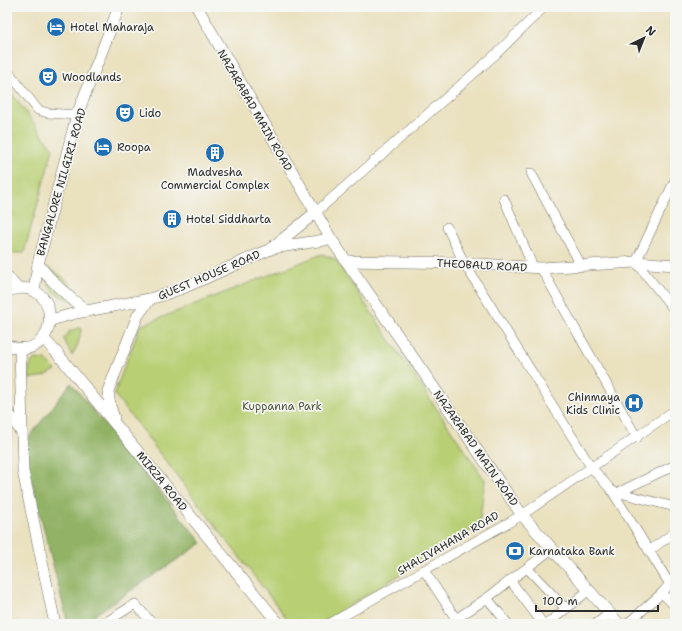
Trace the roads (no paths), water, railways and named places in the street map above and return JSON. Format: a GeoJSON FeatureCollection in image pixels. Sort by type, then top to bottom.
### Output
{"type":"FeatureCollection","features":[{"type":"Feature","properties":{"kind":"main road","name":"BANGALORE NILGIRI ROAD"},"geometry":{"type":"LineString","coordinates":[[34,291],[38,264],[77,115],[119,7]]}},
{"type":"Feature","properties":{"kind":"main road"},"geometry":{"type":"LineString","coordinates":[[192,7],[207,27]]}},
{"type":"Feature","properties":{"kind":"main road","name":"NAZARABAD MAIN ROAD"},"geometry":{"type":"LineString","coordinates":[[197,7],[207,27],[315,213]]}},
{"type":"Feature","properties":{"kind":"main road"},"geometry":{"type":"LineString","coordinates":[[315,213],[346,261]]}},
{"type":"Feature","properties":{"kind":"main road","name":"GUEST HOUSE ROAD"},"geometry":{"type":"LineString","coordinates":[[273,248],[315,213]]}},
{"type":"Feature","properties":{"kind":"main road","name":"GUEST HOUSE ROAD"},"geometry":{"type":"LineString","coordinates":[[51,320],[87,311],[150,300],[183,288],[273,248],[331,239]]}},
{"type":"Feature","properties":{"kind":"main road","name":"NAZARABAD MAIN ROAD"},"geometry":{"type":"LineString","coordinates":[[346,261],[522,515],[619,624]]}},
{"type":"Feature","properties":{"kind":"main road","name":"THEOBALD ROAD"},"geometry":{"type":"LineString","coordinates":[[346,261],[464,263],[537,268],[636,262],[675,265]]}},
{"type":"Feature","properties":{"kind":"main road"},"geometry":{"type":"LineString","coordinates":[[38,264],[49,279],[62,292],[87,311]]}},
{"type":"Feature","properties":{"kind":"main road"},"geometry":{"type":"LineString","coordinates":[[7,276],[12,290],[34,291],[46,303],[51,320],[49,330],[36,344],[20,348],[7,345]]}},
{"type":"Feature","properties":{"kind":"main road"},"geometry":{"type":"LineString","coordinates":[[117,426],[110,406],[108,391],[138,315],[150,300]]}},
{"type":"Feature","properties":{"kind":"main road","name":"MIRZA ROAD"},"geometry":{"type":"LineString","coordinates":[[43,338],[57,353],[279,624]]}},
{"type":"Feature","properties":{"kind":"main road"},"geometry":{"type":"LineString","coordinates":[[20,348],[23,471],[55,624]]}},
{"type":"Feature","properties":{"kind":"main road"},"geometry":{"type":"LineString","coordinates":[[7,411],[22,433]]}},
{"type":"Feature","properties":{"kind":"street"},"geometry":{"type":"LineString","coordinates":[[315,213],[496,54],[544,7]]}},
{"type":"Feature","properties":{"kind":"street"},"geometry":{"type":"LineString","coordinates":[[7,70],[38,110],[48,113],[77,115]]}},
{"type":"Feature","properties":{"kind":"street"},"geometry":{"type":"LineString","coordinates":[[531,173],[581,265]]}},
{"type":"Feature","properties":{"kind":"street"},"geometry":{"type":"LineString","coordinates":[[675,180],[636,262],[675,311]]}},
{"type":"Feature","properties":{"kind":"street"},"geometry":{"type":"LineString","coordinates":[[504,199],[537,268],[636,438]]}},
{"type":"Feature","properties":{"kind":"street"},"geometry":{"type":"LineString","coordinates":[[447,227],[464,263],[591,467],[614,492],[649,551],[672,581],[662,593],[627,624]]}},
{"type":"Feature","properties":{"kind":"street","name":"SHALIVAHANA ROAD"},"geometry":{"type":"LineString","coordinates":[[329,624],[522,515],[675,410]]}},
{"type":"Feature","properties":{"kind":"street"},"geometry":{"type":"LineString","coordinates":[[614,492],[675,465]]}},
{"type":"Feature","properties":{"kind":"street"},"geometry":{"type":"LineString","coordinates":[[614,492],[675,507]]}},
{"type":"Feature","properties":{"kind":"street"},"geometry":{"type":"LineString","coordinates":[[649,551],[675,532]]}},
{"type":"Feature","properties":{"kind":"street"},"geometry":{"type":"LineString","coordinates":[[424,570],[458,621],[552,549]]}},
{"type":"Feature","properties":{"kind":"street"},"geometry":{"type":"LineString","coordinates":[[527,568],[566,609]]}},
{"type":"Feature","properties":{"kind":"street"},"geometry":{"type":"LineString","coordinates":[[510,580],[543,624]]}},
{"type":"Feature","properties":{"kind":"street"},"geometry":{"type":"LineString","coordinates":[[547,624],[589,590]]}},
{"type":"Feature","properties":{"kind":"street"},"geometry":{"type":"LineString","coordinates":[[662,593],[675,606]]}},
{"type":"Feature","properties":{"kind":"street"},"geometry":{"type":"LineString","coordinates":[[487,598],[508,624]]}},
{"type":"Feature","properties":{"kind":"street"},"geometry":{"type":"LineString","coordinates":[[110,622],[135,604],[153,624]]}},
{"type":"Feature","properties":{"kind":"street"},"geometry":{"type":"LineString","coordinates":[[596,624],[610,613]]}},
{"type":"Feature","properties":{"kind":"place","name":"Hotel Maharaja"},"geometry":{"type":"Point","coordinates":[56,27]}},
{"type":"Feature","properties":{"kind":"place","name":"Woodlands"},"geometry":{"type":"Point","coordinates":[48,77]}},
{"type":"Feature","properties":{"kind":"place","name":"Lido"},"geometry":{"type":"Point","coordinates":[125,113]}},
{"type":"Feature","properties":{"kind":"place","name":"Roopa"},"geometry":{"type":"Point","coordinates":[103,147]}},
{"type":"Feature","properties":{"kind":"place","name":"Madvesha Commercial Complex"},"geometry":{"type":"Point","coordinates":[215,153]}},
{"type":"Feature","properties":{"kind":"place","name":"Hotel Siddharta"},"geometry":{"type":"Point","coordinates":[172,219]}},
{"type":"Feature","properties":{"kind":"place","name":"Chinmaya Kids Clinic"},"geometry":{"type":"Point","coordinates":[634,403]}},
{"type":"Feature","properties":{"kind":"place","name":"Karnataka Bank"},"geometry":{"type":"Point","coordinates":[515,551]}},
{"type":"Feature","properties":{"kind":"park label","name":"Kuppanna Park"},"geometry":{"type":"Point","coordinates":[282,406]}}]}
